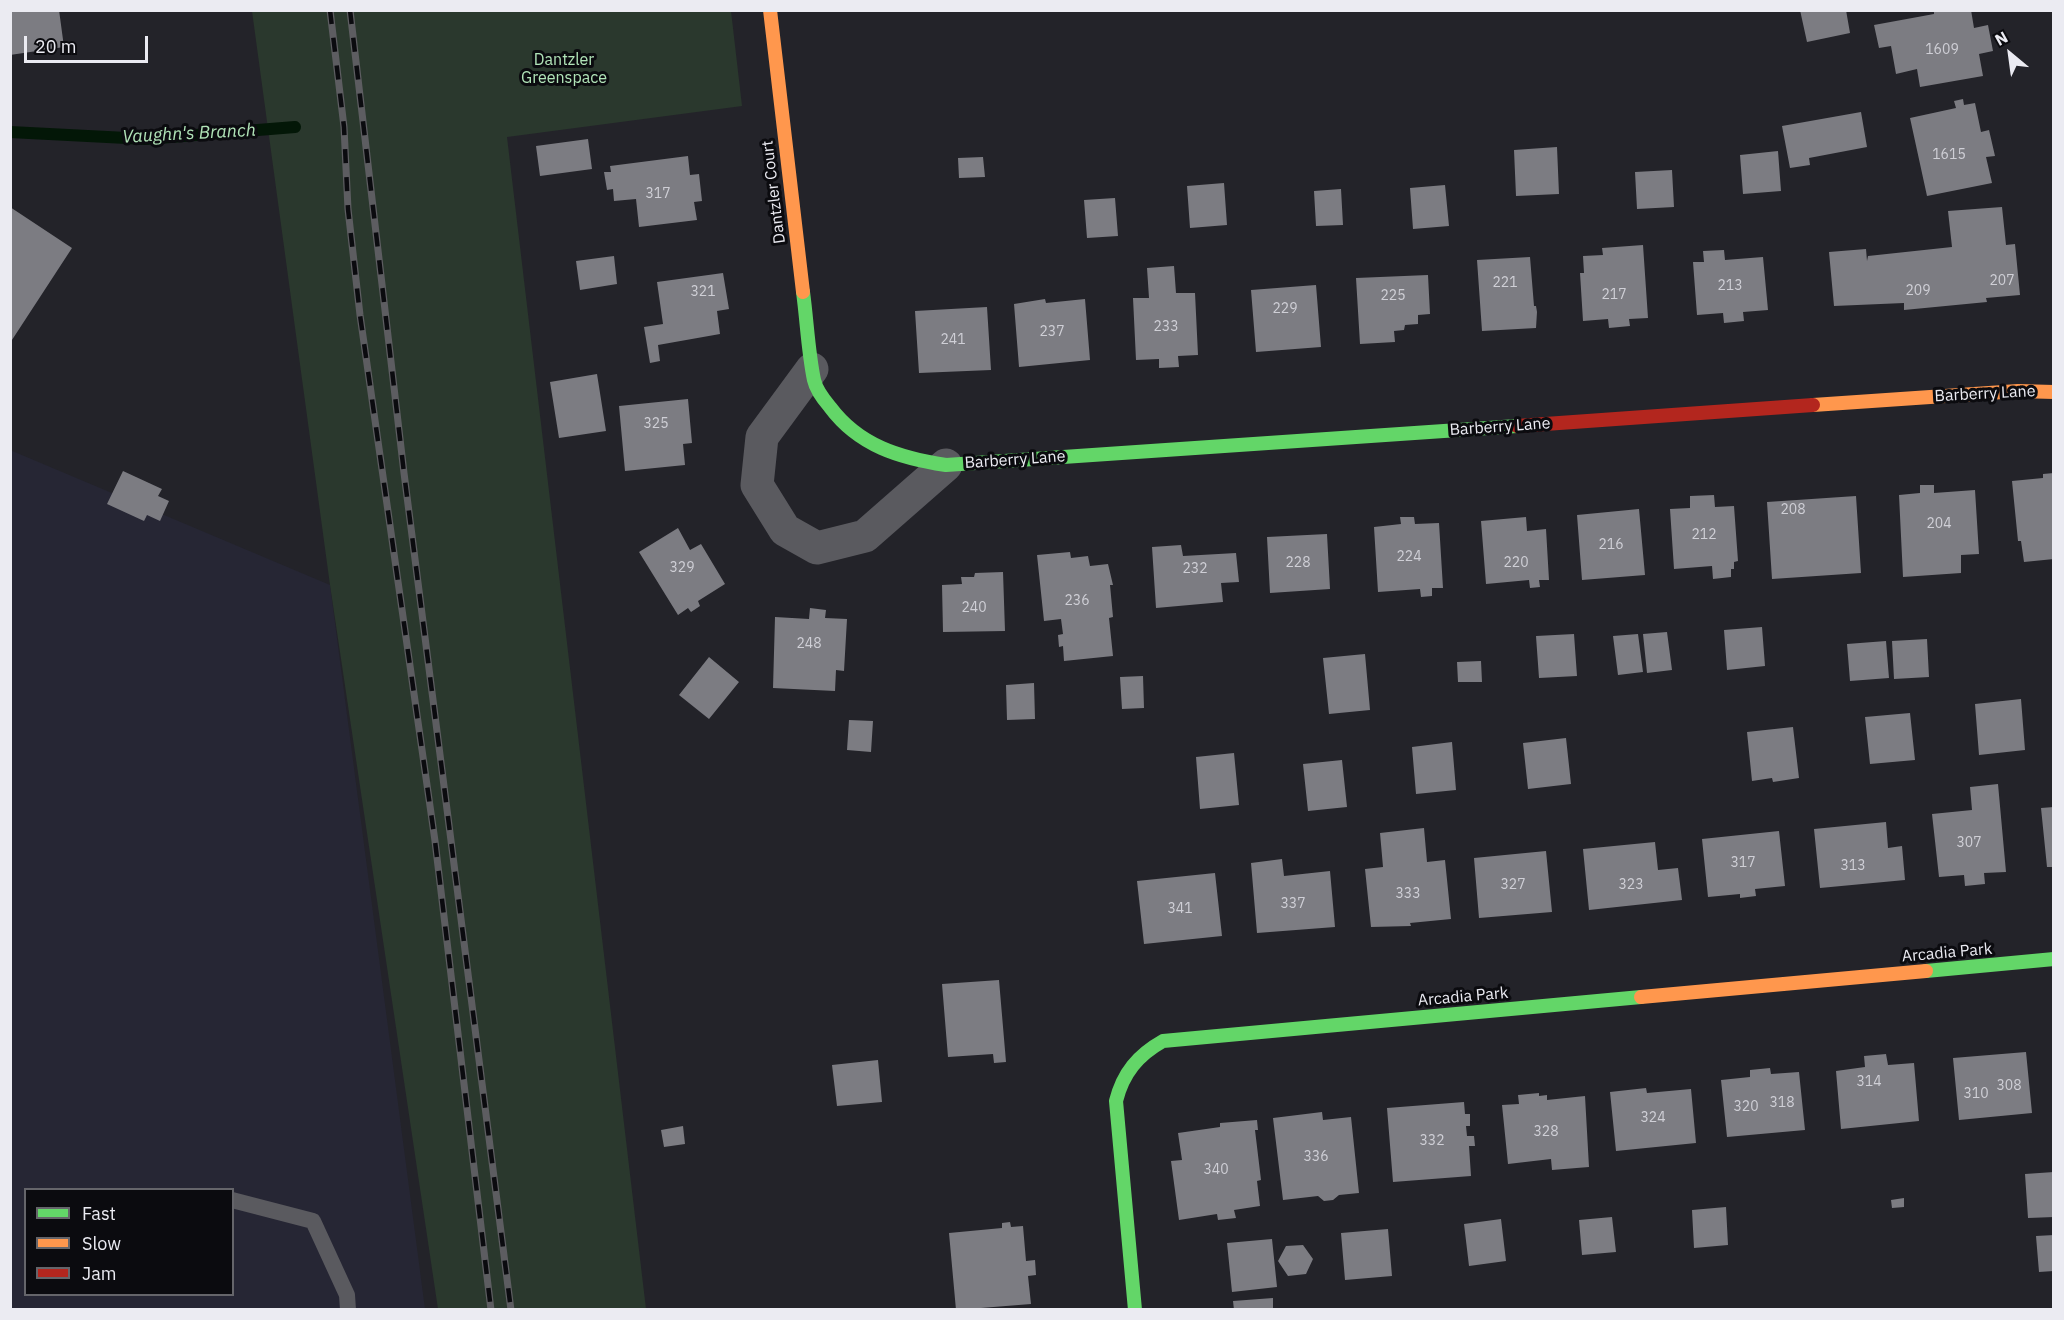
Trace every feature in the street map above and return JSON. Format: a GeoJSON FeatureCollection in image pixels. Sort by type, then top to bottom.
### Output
{"type":"FeatureCollection","features":[{"type":"Feature","properties":{"kind":"street","name":"Dantzler Court"},"geometry":{"type":"LineString","coordinates":[[770,10],[812,369]]}},
{"type":"Feature","properties":{"kind":"street","name":"Barberry Lane"},"geometry":{"type":"LineString","coordinates":[[812,369],[762,437],[758,485],[785,530],[817,548],[865,536],[946,465]]}},
{"type":"Feature","properties":{"kind":"street","name":"Barberry Lane"},"geometry":{"type":"LineString","coordinates":[[812,369],[822,398],[836,417],[856,436],[890,454],[946,465],[2018,391],[2054,392]]}},
{"type":"Feature","properties":{"kind":"street","name":"Arcadia Park"},"geometry":{"type":"LineString","coordinates":[[1136,1310],[1116,1101],[1118,1089],[1132,1063],[1143,1052],[1163,1041],[2054,959]]}},
{"type":"Feature","properties":{"kind":"lane"},"geometry":{"type":"LineString","coordinates":[[234,1201],[313,1221],[347,1295],[348,1310]]}},
{"type":"Feature","properties":{"kind":"shaded area"},"geometry":{"type":"Polygon","coordinates":[[[10,450],[330,585],[425,1309],[11,1309],[10,450]]]}},
{"type":"Feature","properties":{"kind":"green space","name":"Dantzler Greenspace"},"geometry":{"type":"Polygon","coordinates":[[[252,11],[731,11],[742,106],[507,137],[646,1309],[438,1309],[330,585],[252,11]]]}},
{"type":"Feature","properties":{"kind":"building"},"geometry":{"type":"Polygon","coordinates":[[[10,10],[59,10],[64,47],[10,55],[10,10]]]}},
{"type":"Feature","properties":{"kind":"building"},"geometry":{"type":"Polygon","coordinates":[[[1800,10],[1846,10],[1850,33],[1807,42],[1800,10]]]}},
{"type":"Feature","properties":{"kind":"building"},"geometry":{"type":"Polygon","coordinates":[[[1934,10],[1971,10],[1974,28],[1988,25],[1993,51],[1979,54],[1983,76],[1920,87],[1917,69],[1896,74],[1891,46],[1879,48],[1874,25],[1934,14],[1934,10]]]}},
{"type":"Feature","properties":{"kind":"building"},"geometry":{"type":"Polygon","coordinates":[[[1963,99],[1964,105],[1975,103],[1981,132],[1989,130],[1995,156],[1986,157],[1992,183],[1927,196],[1910,118],[1956,108],[1954,101],[1963,99]]]}},
{"type":"Feature","properties":{"kind":"building"},"geometry":{"type":"Polygon","coordinates":[[[1861,112],[1867,147],[1809,158],[1810,165],[1790,168],[1782,126],[1861,112]]]}},
{"type":"Feature","properties":{"kind":"building"},"geometry":{"type":"Polygon","coordinates":[[[588,139],[592,169],[540,176],[536,146],[588,139]]]}},
{"type":"Feature","properties":{"kind":"building"},"geometry":{"type":"Polygon","coordinates":[[[1557,147],[1559,194],[1516,196],[1514,150],[1557,147]]]}},
{"type":"Feature","properties":{"kind":"building"},"geometry":{"type":"Polygon","coordinates":[[[1778,151],[1781,191],[1743,194],[1740,155],[1778,151]]]}},
{"type":"Feature","properties":{"kind":"building"},"geometry":{"type":"Polygon","coordinates":[[[688,156],[690,175],[699,174],[702,201],[694,202],[697,220],[639,227],[636,199],[614,201],[613,189],[607,190],[604,172],[611,172],[610,166],[688,156]]]}},
{"type":"Feature","properties":{"kind":"building"},"geometry":{"type":"Polygon","coordinates":[[[983,157],[985,177],[959,178],[958,158],[983,157]]]}},
{"type":"Feature","properties":{"kind":"building"},"geometry":{"type":"Polygon","coordinates":[[[1672,170],[1674,207],[1637,209],[1635,172],[1672,170]]]}},
{"type":"Feature","properties":{"kind":"building"},"geometry":{"type":"Polygon","coordinates":[[[1224,183],[1227,225],[1190,228],[1187,186],[1224,183]]]}},
{"type":"Feature","properties":{"kind":"building"},"geometry":{"type":"Polygon","coordinates":[[[1445,185],[1449,226],[1413,229],[1410,188],[1445,185]]]}},
{"type":"Feature","properties":{"kind":"building"},"geometry":{"type":"Polygon","coordinates":[[[1341,189],[1343,225],[1316,226],[1314,191],[1341,189]]]}},
{"type":"Feature","properties":{"kind":"building"},"geometry":{"type":"Polygon","coordinates":[[[1115,198],[1118,236],[1087,238],[1084,200],[1115,198]]]}},
{"type":"Feature","properties":{"kind":"building"},"geometry":{"type":"Polygon","coordinates":[[[10,207],[72,248],[10,343],[10,207]]]}},
{"type":"Feature","properties":{"kind":"building"},"geometry":{"type":"Polygon","coordinates":[[[2002,207],[2006,245],[2015,244],[2020,295],[1986,298],[1987,302],[1904,310],[1904,303],[1834,306],[1829,252],[1866,249],[1867,261],[1868,256],[1952,247],[1948,211],[2002,207]]]}},
{"type":"Feature","properties":{"kind":"building"},"geometry":{"type":"Polygon","coordinates":[[[1643,245],[1648,318],[1629,319],[1630,326],[1609,328],[1608,319],[1583,321],[1580,273],[1584,273],[1583,256],[1603,255],[1602,248],[1643,245]]]}},
{"type":"Feature","properties":{"kind":"building"},"geometry":{"type":"Polygon","coordinates":[[[1724,250],[1725,260],[1763,257],[1768,310],[1743,312],[1744,321],[1724,323],[1723,313],[1697,315],[1693,262],[1704,262],[1703,251],[1724,250]]]}},
{"type":"Feature","properties":{"kind":"building"},"geometry":{"type":"Polygon","coordinates":[[[614,256],[617,284],[580,290],[576,261],[614,256]]]}},
{"type":"Feature","properties":{"kind":"building"},"geometry":{"type":"Polygon","coordinates":[[[1530,257],[1534,306],[1537,312],[1536,328],[1482,331],[1477,260],[1530,257]]]}},
{"type":"Feature","properties":{"kind":"building"},"geometry":{"type":"Polygon","coordinates":[[[1174,266],[1176,293],[1195,293],[1198,355],[1178,356],[1179,367],[1159,368],[1159,359],[1136,360],[1133,298],[1149,298],[1147,268],[1174,266]]]}},
{"type":"Feature","properties":{"kind":"building"},"geometry":{"type":"Polygon","coordinates":[[[723,273],[729,309],[717,311],[720,334],[658,345],[660,361],[650,363],[644,327],[663,324],[657,282],[723,273]]]}},
{"type":"Feature","properties":{"kind":"building"},"geometry":{"type":"Polygon","coordinates":[[[1428,275],[1430,314],[1418,315],[1418,324],[1405,325],[1404,330],[1394,331],[1395,342],[1360,344],[1356,278],[1428,275]]]}},
{"type":"Feature","properties":{"kind":"building"},"geometry":{"type":"Polygon","coordinates":[[[1316,285],[1321,347],[1256,352],[1251,290],[1316,285]]]}},
{"type":"Feature","properties":{"kind":"building"},"geometry":{"type":"Polygon","coordinates":[[[1045,299],[1046,303],[1085,299],[1090,360],[1019,367],[1014,304],[1045,299]]]}},
{"type":"Feature","properties":{"kind":"building"},"geometry":{"type":"Polygon","coordinates":[[[987,307],[991,370],[919,373],[915,311],[987,307]]]}},
{"type":"Feature","properties":{"kind":"building"},"geometry":{"type":"Polygon","coordinates":[[[597,374],[606,431],[559,438],[550,382],[597,374]]]}},
{"type":"Feature","properties":{"kind":"building"},"geometry":{"type":"Polygon","coordinates":[[[688,399],[692,443],[683,444],[685,465],[625,471],[619,406],[688,399]]]}},
{"type":"Feature","properties":{"kind":"building"},"geometry":{"type":"Polygon","coordinates":[[[123,471],[162,489],[158,496],[169,501],[160,521],[147,515],[144,521],[107,504],[123,471]]]}},
{"type":"Feature","properties":{"kind":"building"},"geometry":{"type":"Polygon","coordinates":[[[2054,473],[2054,559],[2024,562],[2021,541],[2018,541],[2012,481],[2043,478],[2043,474],[2054,473]]]}},
{"type":"Feature","properties":{"kind":"building"},"geometry":{"type":"Polygon","coordinates":[[[1920,485],[1934,485],[1934,493],[1975,490],[1979,554],[1961,555],[1961,573],[1903,577],[1899,495],[1920,493],[1920,485]]]}},
{"type":"Feature","properties":{"kind":"building"},"geometry":{"type":"Polygon","coordinates":[[[1714,495],[1715,507],[1734,506],[1738,561],[1734,562],[1731,577],[1713,579],[1712,566],[1674,569],[1670,509],[1690,508],[1690,496],[1714,495]]]}},
{"type":"Feature","properties":{"kind":"building"},"geometry":{"type":"Polygon","coordinates":[[[1856,496],[1861,573],[1772,579],[1767,502],[1856,496]]]}},
{"type":"Feature","properties":{"kind":"building"},"geometry":{"type":"Polygon","coordinates":[[[1639,509],[1645,575],[1582,580],[1577,515],[1639,509]]]}},
{"type":"Feature","properties":{"kind":"building"},"geometry":{"type":"Polygon","coordinates":[[[1400,517],[1414,517],[1415,524],[1439,523],[1443,588],[1432,588],[1432,596],[1421,597],[1420,589],[1378,592],[1374,527],[1401,524],[1400,517]]]}},
{"type":"Feature","properties":{"kind":"building"},"geometry":{"type":"Polygon","coordinates":[[[1526,517],[1527,531],[1546,529],[1549,580],[1539,580],[1540,587],[1530,588],[1529,580],[1486,584],[1481,521],[1526,517]]]}},
{"type":"Feature","properties":{"kind":"building"},"geometry":{"type":"Polygon","coordinates":[[[678,528],[690,550],[701,544],[725,584],[698,601],[700,606],[691,612],[688,608],[678,615],[639,552],[678,528]]]}},
{"type":"Feature","properties":{"kind":"building"},"geometry":{"type":"Polygon","coordinates":[[[1327,534],[1330,589],[1270,593],[1267,537],[1327,534]]]}},
{"type":"Feature","properties":{"kind":"building"},"geometry":{"type":"Polygon","coordinates":[[[1181,545],[1183,556],[1236,553],[1239,582],[1221,583],[1223,602],[1156,608],[1152,547],[1181,545]]]}},
{"type":"Feature","properties":{"kind":"building"},"geometry":{"type":"Polygon","coordinates":[[[1070,552],[1071,558],[1088,556],[1090,566],[1108,564],[1113,585],[1110,585],[1113,617],[1109,618],[1113,656],[1064,661],[1063,646],[1059,647],[1058,635],[1063,634],[1061,619],[1044,621],[1037,555],[1070,552]]]}},
{"type":"Feature","properties":{"kind":"building"},"geometry":{"type":"Polygon","coordinates":[[[1003,572],[1005,631],[943,632],[942,585],[962,584],[961,577],[974,577],[975,573],[1003,572]]]}},
{"type":"Feature","properties":{"kind":"building"},"geometry":{"type":"Polygon","coordinates":[[[810,608],[826,610],[825,618],[847,619],[844,671],[836,670],[835,691],[773,688],[775,617],[809,619],[810,608]]]}},
{"type":"Feature","properties":{"kind":"building"},"geometry":{"type":"Polygon","coordinates":[[[1762,627],[1765,666],[1727,670],[1724,630],[1762,627]]]}},
{"type":"Feature","properties":{"kind":"building"},"geometry":{"type":"Polygon","coordinates":[[[1667,632],[1672,670],[1647,673],[1643,634],[1667,632]]]}},
{"type":"Feature","properties":{"kind":"building"},"geometry":{"type":"Polygon","coordinates":[[[1574,634],[1577,676],[1539,678],[1536,636],[1574,634]]]}},
{"type":"Feature","properties":{"kind":"building"},"geometry":{"type":"Polygon","coordinates":[[[1638,634],[1643,672],[1618,675],[1613,636],[1638,634]]]}},
{"type":"Feature","properties":{"kind":"building"},"geometry":{"type":"Polygon","coordinates":[[[1927,639],[1929,677],[1894,679],[1892,641],[1927,639]]]}},
{"type":"Feature","properties":{"kind":"building"},"geometry":{"type":"Polygon","coordinates":[[[1886,641],[1889,678],[1850,681],[1847,644],[1886,641]]]}},
{"type":"Feature","properties":{"kind":"building"},"geometry":{"type":"Polygon","coordinates":[[[1365,654],[1370,710],[1329,714],[1323,658],[1365,654]]]}},
{"type":"Feature","properties":{"kind":"building"},"geometry":{"type":"Polygon","coordinates":[[[709,657],[739,682],[709,719],[679,695],[709,657]]]}},
{"type":"Feature","properties":{"kind":"building"},"geometry":{"type":"Polygon","coordinates":[[[1481,661],[1482,682],[1458,682],[1457,662],[1481,661]]]}},
{"type":"Feature","properties":{"kind":"building"},"geometry":{"type":"Polygon","coordinates":[[[1143,676],[1144,708],[1122,709],[1120,677],[1143,676]]]}},
{"type":"Feature","properties":{"kind":"building"},"geometry":{"type":"Polygon","coordinates":[[[1034,683],[1035,719],[1007,720],[1006,685],[1034,683]]]}},
{"type":"Feature","properties":{"kind":"building"},"geometry":{"type":"Polygon","coordinates":[[[2021,699],[2025,750],[1979,755],[1975,704],[2021,699]]]}},
{"type":"Feature","properties":{"kind":"building"},"geometry":{"type":"Polygon","coordinates":[[[1910,713],[1915,760],[1870,764],[1865,717],[1910,713]]]}},
{"type":"Feature","properties":{"kind":"building"},"geometry":{"type":"Polygon","coordinates":[[[849,720],[873,721],[871,752],[847,750],[849,720]]]}},
{"type":"Feature","properties":{"kind":"building"},"geometry":{"type":"Polygon","coordinates":[[[1793,727],[1799,778],[1773,782],[1772,778],[1752,781],[1747,732],[1793,727]]]}},
{"type":"Feature","properties":{"kind":"building"},"geometry":{"type":"Polygon","coordinates":[[[1566,738],[1571,784],[1528,789],[1523,743],[1566,738]]]}},
{"type":"Feature","properties":{"kind":"building"},"geometry":{"type":"Polygon","coordinates":[[[1452,742],[1456,790],[1416,794],[1412,747],[1452,742]]]}},
{"type":"Feature","properties":{"kind":"building"},"geometry":{"type":"Polygon","coordinates":[[[1234,753],[1239,805],[1200,809],[1196,757],[1234,753]]]}},
{"type":"Feature","properties":{"kind":"building"},"geometry":{"type":"Polygon","coordinates":[[[1342,760],[1347,807],[1308,811],[1303,764],[1342,760]]]}},
{"type":"Feature","properties":{"kind":"building"},"geometry":{"type":"Polygon","coordinates":[[[1998,784],[2006,872],[1984,873],[1985,884],[1965,886],[1964,875],[1939,877],[1932,814],[1972,810],[1970,787],[1998,784]]]}},
{"type":"Feature","properties":{"kind":"building"},"geometry":{"type":"Polygon","coordinates":[[[2054,807],[2054,867],[2047,867],[2041,808],[2054,807]]]}},
{"type":"Feature","properties":{"kind":"building"},"geometry":{"type":"Polygon","coordinates":[[[1886,822],[1888,848],[1902,846],[1905,880],[1820,888],[1814,829],[1886,822]]]}},
{"type":"Feature","properties":{"kind":"building"},"geometry":{"type":"Polygon","coordinates":[[[1424,828],[1427,862],[1445,860],[1451,919],[1410,923],[1411,926],[1371,927],[1365,869],[1383,867],[1380,833],[1424,828]]]}},
{"type":"Feature","properties":{"kind":"building"},"geometry":{"type":"Polygon","coordinates":[[[1779,831],[1785,886],[1755,889],[1756,896],[1740,898],[1740,894],[1708,897],[1702,839],[1779,831]]]}},
{"type":"Feature","properties":{"kind":"building"},"geometry":{"type":"Polygon","coordinates":[[[1655,842],[1658,870],[1678,868],[1682,900],[1589,910],[1583,849],[1655,842]]]}},
{"type":"Feature","properties":{"kind":"building"},"geometry":{"type":"Polygon","coordinates":[[[1546,851],[1552,912],[1479,918],[1474,858],[1546,851]]]}},
{"type":"Feature","properties":{"kind":"building"},"geometry":{"type":"Polygon","coordinates":[[[1282,859],[1284,876],[1330,871],[1335,927],[1257,933],[1251,863],[1282,859]]]}},
{"type":"Feature","properties":{"kind":"building"},"geometry":{"type":"Polygon","coordinates":[[[1215,873],[1222,936],[1144,944],[1137,881],[1215,873]]]}},
{"type":"Feature","properties":{"kind":"building"},"geometry":{"type":"Polygon","coordinates":[[[999,980],[1006,1062],[994,1063],[993,1054],[948,1057],[942,984],[999,980]]]}},
{"type":"Feature","properties":{"kind":"building"},"geometry":{"type":"Polygon","coordinates":[[[2026,1052],[2032,1113],[1959,1120],[1953,1058],[2026,1052]]]}},
{"type":"Feature","properties":{"kind":"building"},"geometry":{"type":"Polygon","coordinates":[[[1886,1054],[1888,1065],[1914,1063],[1919,1121],[1841,1129],[1836,1071],[1865,1067],[1864,1056],[1886,1054]]]}},
{"type":"Feature","properties":{"kind":"building"},"geometry":{"type":"Polygon","coordinates":[[[878,1060],[882,1102],[837,1106],[832,1065],[878,1060]]]}},
{"type":"Feature","properties":{"kind":"building"},"geometry":{"type":"Polygon","coordinates":[[[1770,1068],[1771,1074],[1799,1072],[1805,1130],[1727,1137],[1721,1080],[1750,1077],[1750,1070],[1770,1068]]]}},
{"type":"Feature","properties":{"kind":"building"},"geometry":{"type":"Polygon","coordinates":[[[1646,1088],[1647,1093],[1691,1089],[1696,1143],[1616,1151],[1610,1092],[1646,1088]]]}},
{"type":"Feature","properties":{"kind":"building"},"geometry":{"type":"Polygon","coordinates":[[[1539,1093],[1539,1096],[1547,1095],[1547,1100],[1585,1096],[1589,1167],[1552,1170],[1551,1159],[1508,1164],[1502,1105],[1519,1104],[1518,1095],[1539,1093]]]}},
{"type":"Feature","properties":{"kind":"building"},"geometry":{"type":"Polygon","coordinates":[[[1464,1102],[1465,1114],[1470,1114],[1470,1126],[1466,1126],[1467,1136],[1474,1136],[1475,1146],[1469,1146],[1471,1176],[1393,1182],[1387,1108],[1464,1102]]]}},
{"type":"Feature","properties":{"kind":"building"},"geometry":{"type":"Polygon","coordinates":[[[1322,1112],[1323,1120],[1351,1117],[1359,1193],[1339,1195],[1333,1200],[1324,1201],[1318,1196],[1283,1200],[1273,1118],[1322,1112]]]}},
{"type":"Feature","properties":{"kind":"building"},"geometry":{"type":"Polygon","coordinates":[[[1257,1120],[1258,1130],[1255,1130],[1261,1180],[1257,1181],[1260,1206],[1234,1210],[1236,1218],[1218,1220],[1217,1214],[1179,1220],[1171,1161],[1182,1160],[1178,1133],[1220,1127],[1220,1123],[1257,1120]]]}},
{"type":"Feature","properties":{"kind":"building"},"geometry":{"type":"Polygon","coordinates":[[[683,1126],[685,1144],[664,1147],[661,1130],[683,1126]]]}},
{"type":"Feature","properties":{"kind":"building"},"geometry":{"type":"Polygon","coordinates":[[[2054,1172],[2054,1217],[2028,1218],[2025,1174],[2054,1172]]]}},
{"type":"Feature","properties":{"kind":"building"},"geometry":{"type":"Polygon","coordinates":[[[1904,1198],[1904,1207],[1892,1208],[1891,1200],[1904,1198]]]}},
{"type":"Feature","properties":{"kind":"building"},"geometry":{"type":"Polygon","coordinates":[[[1726,1207],[1728,1245],[1694,1248],[1692,1210],[1726,1207]]]}},
{"type":"Feature","properties":{"kind":"building"},"geometry":{"type":"Polygon","coordinates":[[[1612,1217],[1616,1252],[1582,1255],[1579,1220],[1612,1217]]]}},
{"type":"Feature","properties":{"kind":"building"},"geometry":{"type":"Polygon","coordinates":[[[1501,1219],[1506,1261],[1469,1266],[1464,1224],[1501,1219]]]}},
{"type":"Feature","properties":{"kind":"building"},"geometry":{"type":"Polygon","coordinates":[[[1010,1222],[1011,1227],[1023,1226],[1026,1261],[1035,1260],[1036,1275],[1028,1276],[1031,1304],[956,1310],[949,1233],[1002,1228],[1002,1223],[1010,1222]]]}},
{"type":"Feature","properties":{"kind":"building"},"geometry":{"type":"Polygon","coordinates":[[[1388,1229],[1392,1276],[1345,1280],[1341,1233],[1388,1229]]]}},
{"type":"Feature","properties":{"kind":"building"},"geometry":{"type":"Polygon","coordinates":[[[2054,1235],[2054,1271],[2039,1272],[2036,1236],[2054,1235]]]}},
{"type":"Feature","properties":{"kind":"building"},"geometry":{"type":"Polygon","coordinates":[[[1272,1239],[1277,1287],[1232,1292],[1227,1243],[1272,1239]]]}},
{"type":"Feature","properties":{"kind":"building"},"geometry":{"type":"Polygon","coordinates":[[[1303,1245],[1313,1259],[1306,1274],[1288,1276],[1278,1261],[1286,1246],[1303,1245]]]}},
{"type":"Feature","properties":{"kind":"building"},"geometry":{"type":"Polygon","coordinates":[[[1273,1298],[1273,1310],[1234,1310],[1233,1301],[1273,1298]]]}},
{"type":"Feature","properties":{"kind":"waterway","name":"Vaughn's Branch"},"geometry":{"type":"LineString","coordinates":[[10,132],[146,139],[295,127]]}},
{"type":"Feature","properties":{"kind":"railway"},"geometry":{"type":"LineString","coordinates":[[330,10],[344,127],[348,209],[360,315],[435,841],[491,1310]]}},
{"type":"Feature","properties":{"kind":"railway"},"geometry":{"type":"LineString","coordinates":[[350,10],[404,473],[511,1310]]}},
{"type":"Feature","properties":{"kind":"traffic: fast"},"geometry":{"type":"LineString","coordinates":[[803,292],[814,380],[825,401],[841,420],[867,441],[897,454],[929,462],[946,465],[1517,426]]}},
{"type":"Feature","properties":{"kind":"traffic: fast"},"geometry":{"type":"LineString","coordinates":[[1926,971],[2054,959]]}},
{"type":"Feature","properties":{"kind":"traffic: fast"},"geometry":{"type":"LineString","coordinates":[[1135,1310],[1116,1101],[1127,1073],[1154,1046],[1163,1041],[1641,997]]}},
{"type":"Feature","properties":{"kind":"traffic: slow"},"geometry":{"type":"LineString","coordinates":[[770,10],[803,292]]}},
{"type":"Feature","properties":{"kind":"traffic: slow"},"geometry":{"type":"LineString","coordinates":[[1813,405],[2018,391],[2054,392]]}},
{"type":"Feature","properties":{"kind":"traffic: slow"},"geometry":{"type":"LineString","coordinates":[[1641,997],[1926,971]]}},
{"type":"Feature","properties":{"kind":"traffic: jam"},"geometry":{"type":"LineString","coordinates":[[1517,426],[1813,405]]}}]}
